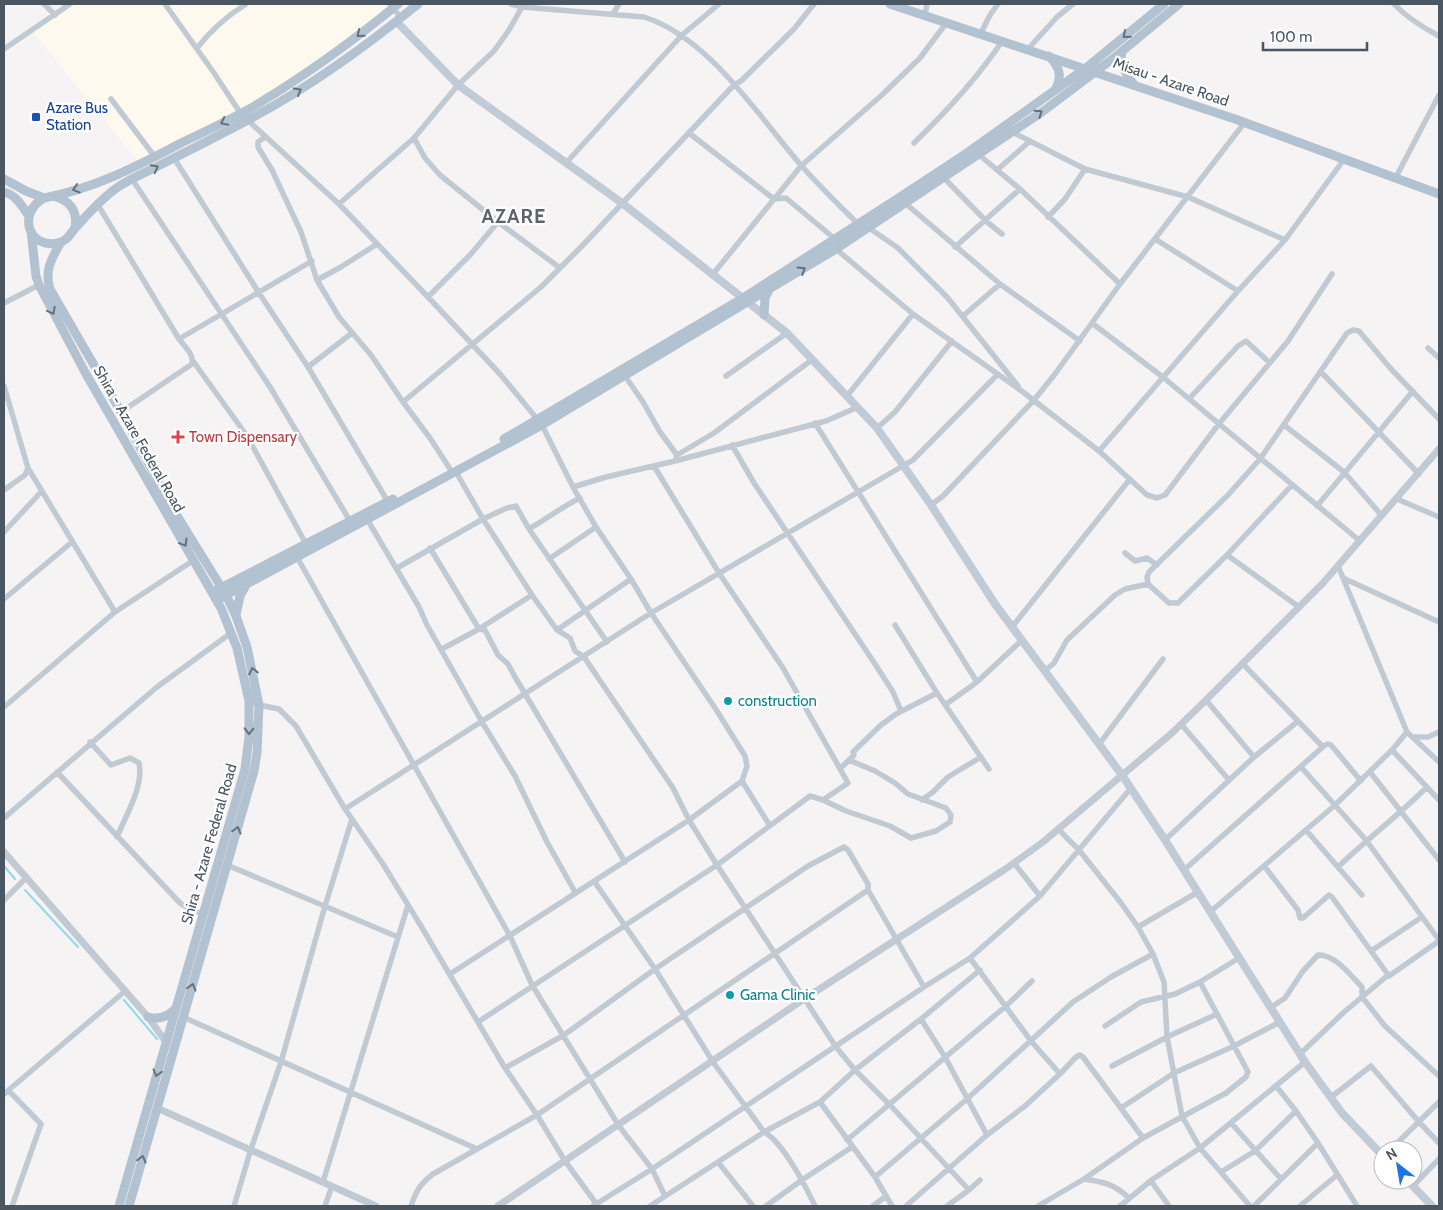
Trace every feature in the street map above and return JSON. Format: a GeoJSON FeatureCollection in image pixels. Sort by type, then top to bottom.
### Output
{"type":"FeatureCollection","features":[{"type":"Feature","properties":{"kind":"main road"},"geometry":{"type":"LineString","coordinates":[[28,216],[37,202],[93,184],[135,167],[304,88],[418,4]]}},
{"type":"Feature","properties":{"kind":"main road","name":"Misau - Azare Road"},"geometry":{"type":"LineString","coordinates":[[890,4],[1245,122],[1439,194]]}},
{"type":"Feature","properties":{"kind":"main road"},"geometry":{"type":"LineString","coordinates":[[211,570],[223,578],[245,580],[297,557],[625,376],[746,300],[835,238],[967,153],[1086,68],[1164,4]]}},
{"type":"Feature","properties":{"kind":"main road"},"geometry":{"type":"LineString","coordinates":[[540,422],[746,300],[769,290],[869,228],[1012,132],[1096,71],[1179,4]]}},
{"type":"Feature","properties":{"kind":"main road"},"geometry":{"type":"LineString","coordinates":[[4,192],[17,199],[28,216],[31,231],[36,238],[53,244],[61,242],[70,236],[75,228],[117,187],[174,158],[244,117],[349,44],[394,5]]}},
{"type":"Feature","properties":{"kind":"main road"},"geometry":{"type":"LineString","coordinates":[[398,20],[458,85],[622,203],[787,333],[877,428],[931,505],[995,604],[1100,743],[1131,788],[1166,840],[1305,1062],[1330,1098],[1373,1146]]}},
{"type":"Feature","properties":{"kind":"main road"},"geometry":{"type":"LineString","coordinates":[[1122,51],[1123,69],[1133,84]]}},
{"type":"Feature","properties":{"kind":"main road"},"geometry":{"type":"LineString","coordinates":[[1048,55],[1060,72],[1055,90]]}},
{"type":"Feature","properties":{"kind":"main road"},"geometry":{"type":"LineString","coordinates":[[4,179],[26,191],[48,197],[61,198],[69,203],[74,210],[75,228]]}},
{"type":"Feature","properties":{"kind":"main road","name":"Shira - Azare Federal Road"},"geometry":{"type":"LineString","coordinates":[[31,231],[36,276],[39,285],[86,374],[194,560],[236,616],[247,647],[259,705],[257,753],[254,771],[129,1206]]}},
{"type":"Feature","properties":{"kind":"main road","name":"Shira - Azare Federal Road"},"geometry":{"type":"LineString","coordinates":[[61,242],[50,261],[47,279],[58,304],[121,412],[176,514],[211,570],[220,594],[245,680],[249,701],[249,737],[245,769],[119,1206]]}},
{"type":"Feature","properties":{"kind":"main road"},"geometry":{"type":"LineString","coordinates":[[764,315],[765,298],[769,290]]}},
{"type":"Feature","properties":{"kind":"main road"},"geometry":{"type":"LineString","coordinates":[[86,374],[94,367]]}},
{"type":"Feature","properties":{"kind":"main road"},"geometry":{"type":"LineString","coordinates":[[220,594],[306,544],[453,470]]}},
{"type":"Feature","properties":{"kind":"main road"},"geometry":{"type":"LineString","coordinates":[[236,616],[245,580]]}},
{"type":"Feature","properties":{"kind":"main road"},"geometry":{"type":"LineString","coordinates":[[148,1017],[155,1019],[164,1018],[176,1008]]}},
{"type":"Feature","properties":{"kind":"main road"},"geometry":{"type":"LineString","coordinates":[[1417,1190],[1432,1206]]}},
{"type":"Feature","properties":{"kind":"street"},"geometry":{"type":"LineString","coordinates":[[44,4],[55,15]]}},
{"type":"Feature","properties":{"kind":"street"},"geometry":{"type":"LineString","coordinates":[[4,50],[70,4]]}},
{"type":"Feature","properties":{"kind":"street"},"geometry":{"type":"LineString","coordinates":[[166,4],[244,117],[339,204],[428,297],[540,422],[596,527],[745,756],[747,766],[742,781],[689,820],[450,974]]}},
{"type":"Feature","properties":{"kind":"street"},"geometry":{"type":"LineString","coordinates":[[197,48],[223,20],[246,4]]}},
{"type":"Feature","properties":{"kind":"street"},"geometry":{"type":"LineString","coordinates":[[511,4],[522,7],[644,17],[659,22],[682,35],[707,56],[734,85],[801,166],[858,224]]}},
{"type":"Feature","properties":{"kind":"street"},"geometry":{"type":"LineString","coordinates":[[613,14],[619,4]]}},
{"type":"Feature","properties":{"kind":"street"},"geometry":{"type":"LineString","coordinates":[[566,163],[682,35],[720,4]]}},
{"type":"Feature","properties":{"kind":"street"},"geometry":{"type":"LineString","coordinates":[[403,402],[541,287],[734,85],[741,82],[786,37],[814,4]]}},
{"type":"Feature","properties":{"kind":"street"},"geometry":{"type":"LineString","coordinates":[[924,15],[927,4]]}},
{"type":"Feature","properties":{"kind":"street"},"geometry":{"type":"LineString","coordinates":[[981,33],[998,4]]}},
{"type":"Feature","properties":{"kind":"street"},"geometry":{"type":"LineString","coordinates":[[1028,49],[1057,17],[1073,4]]}},
{"type":"Feature","properties":{"kind":"street"},"geometry":{"type":"LineString","coordinates":[[1394,4],[1404,15],[1418,25],[1439,36]]}},
{"type":"Feature","properties":{"kind":"street"},"geometry":{"type":"LineString","coordinates":[[394,5],[398,20]]}},
{"type":"Feature","properties":{"kind":"street"},"geometry":{"type":"LineString","coordinates":[[339,204],[414,138],[458,85],[494,50],[510,30],[522,7]]}},
{"type":"Feature","properties":{"kind":"street"},"geometry":{"type":"LineString","coordinates":[[713,274],[801,166],[890,88],[920,58],[947,22]]}},
{"type":"Feature","properties":{"kind":"street"},"geometry":{"type":"LineString","coordinates":[[914,143],[965,92],[988,64],[1003,40]]}},
{"type":"Feature","properties":{"kind":"street"},"geometry":{"type":"LineString","coordinates":[[1396,177],[1439,95]]}},
{"type":"Feature","properties":{"kind":"street"},"geometry":{"type":"LineString","coordinates":[[111,99],[155,157]]}},
{"type":"Feature","properties":{"kind":"street"},"geometry":{"type":"LineString","coordinates":[[931,505],[943,496],[1034,400],[1080,341],[1120,284],[1245,122]]}},
{"type":"Feature","properties":{"kind":"street"},"geometry":{"type":"LineString","coordinates":[[1012,132],[1085,169],[1188,197],[1285,240]]}},
{"type":"Feature","properties":{"kind":"street"},"geometry":{"type":"LineString","coordinates":[[689,133],[774,200],[786,198],[835,238]]}},
{"type":"Feature","properties":{"kind":"street"},"geometry":{"type":"LineString","coordinates":[[265,137],[258,142],[258,147],[272,170],[300,232],[312,261],[317,280],[339,317],[371,355],[453,470],[532,595],[557,630],[570,638],[576,651],[584,657],[673,788],[689,820],[716,865],[836,1047],[855,1070],[890,1104],[969,1190]]}},
{"type":"Feature","properties":{"kind":"street"},"geometry":{"type":"LineString","coordinates":[[414,138],[425,158],[440,175],[498,222],[560,268]]}},
{"type":"Feature","properties":{"kind":"street"},"geometry":{"type":"LineString","coordinates":[[997,170],[1030,141]]}},
{"type":"Feature","properties":{"kind":"street"},"geometry":{"type":"LineString","coordinates":[[978,154],[1020,189],[1120,284]]}},
{"type":"Feature","properties":{"kind":"street"},"geometry":{"type":"LineString","coordinates":[[174,158],[308,367],[388,502]]}},
{"type":"Feature","properties":{"kind":"street"},"geometry":{"type":"LineString","coordinates":[[1099,451],[1238,291],[1285,240],[1345,158]]}},
{"type":"Feature","properties":{"kind":"street"},"geometry":{"type":"LineString","coordinates":[[1048,217],[1064,199],[1085,169]]}},
{"type":"Feature","properties":{"kind":"street"},"geometry":{"type":"LineString","coordinates":[[944,178],[986,221],[1002,234]]}},
{"type":"Feature","properties":{"kind":"street"},"geometry":{"type":"LineString","coordinates":[[132,179],[270,387],[350,521]]}},
{"type":"Feature","properties":{"kind":"street"},"geometry":{"type":"LineString","coordinates":[[955,247],[1020,189]]}},
{"type":"Feature","properties":{"kind":"street"},"geometry":{"type":"LineString","coordinates":[[905,203],[1000,284],[1080,341]]}},
{"type":"Feature","properties":{"kind":"street"},"geometry":{"type":"LineString","coordinates":[[98,205],[192,356],[193,361],[247,436],[306,544]]}},
{"type":"Feature","properties":{"kind":"street"},"geometry":{"type":"LineString","coordinates":[[428,297],[470,255],[498,222]]}},
{"type":"Feature","properties":{"kind":"street"},"geometry":{"type":"LineString","coordinates":[[869,228],[898,248],[947,297],[1023,392]]}},
{"type":"Feature","properties":{"kind":"street"},"geometry":{"type":"LineString","coordinates":[[1155,239],[1238,291]]}},
{"type":"Feature","properties":{"kind":"street"},"geometry":{"type":"LineString","coordinates":[[317,280],[377,244]]}},
{"type":"Feature","properties":{"kind":"street"},"geometry":{"type":"LineString","coordinates":[[836,249],[913,314],[1034,400],[1099,451],[1147,495],[1157,498],[1165,495],[1218,424],[1288,341],[1332,274]]}},
{"type":"Feature","properties":{"kind":"street"},"geometry":{"type":"LineString","coordinates":[[180,339],[312,261]]}},
{"type":"Feature","properties":{"kind":"street"},"geometry":{"type":"LineString","coordinates":[[963,316],[1000,284]]}},
{"type":"Feature","properties":{"kind":"street"},"geometry":{"type":"LineString","coordinates":[[4,304],[39,285]]}},
{"type":"Feature","properties":{"kind":"street"},"geometry":{"type":"LineString","coordinates":[[847,396],[913,314]]}},
{"type":"Feature","properties":{"kind":"street"},"geometry":{"type":"LineString","coordinates":[[1092,323],[1164,378],[1360,541]]}},
{"type":"Feature","properties":{"kind":"street"},"geometry":{"type":"LineString","coordinates":[[1292,485],[1227,556],[1178,603],[1169,603],[1148,584],[1147,577],[1149,572],[1228,495],[1260,459],[1347,333],[1353,330],[1359,331],[1439,418]]}},
{"type":"Feature","properties":{"kind":"street"},"geometry":{"type":"LineString","coordinates":[[308,367],[352,333]]}},
{"type":"Feature","properties":{"kind":"street"},"geometry":{"type":"LineString","coordinates":[[726,376],[787,333]]}},
{"type":"Feature","properties":{"kind":"street"},"geometry":{"type":"LineString","coordinates":[[1189,400],[1238,346],[1246,341],[1270,363]]}},
{"type":"Feature","properties":{"kind":"street"},"geometry":{"type":"LineString","coordinates":[[877,428],[895,412],[952,342]]}},
{"type":"Feature","properties":{"kind":"street"},"geometry":{"type":"LineString","coordinates":[[1428,348],[1439,358]]}},
{"type":"Feature","properties":{"kind":"street"},"geometry":{"type":"LineString","coordinates":[[676,458],[714,433],[813,359]]}},
{"type":"Feature","properties":{"kind":"street"},"geometry":{"type":"LineString","coordinates":[[121,412],[192,364],[193,361]]}},
{"type":"Feature","properties":{"kind":"street"},"geometry":{"type":"LineString","coordinates":[[1321,372],[1419,474]]}},
{"type":"Feature","properties":{"kind":"street"},"geometry":{"type":"LineString","coordinates":[[345,809],[652,614],[787,532],[913,460],[998,374]]}},
{"type":"Feature","properties":{"kind":"street"},"geometry":{"type":"LineString","coordinates":[[625,376],[643,402],[676,458]]}},
{"type":"Feature","properties":{"kind":"street"},"geometry":{"type":"LineString","coordinates":[[4,386],[28,468],[115,612]]}},
{"type":"Feature","properties":{"kind":"street"},"geometry":{"type":"LineString","coordinates":[[1317,506],[1413,391]]}},
{"type":"Feature","properties":{"kind":"street"},"geometry":{"type":"LineString","coordinates":[[573,487],[654,466],[676,458],[826,420],[858,407]]}},
{"type":"Feature","properties":{"kind":"street"},"geometry":{"type":"LineString","coordinates":[[815,423],[977,682]]}},
{"type":"Feature","properties":{"kind":"street"},"geometry":{"type":"LineString","coordinates":[[1284,425],[1344,472],[1382,516]]}},
{"type":"Feature","properties":{"kind":"street"},"geometry":{"type":"LineString","coordinates":[[732,445],[754,483],[893,692],[901,711]]}},
{"type":"Feature","properties":{"kind":"street"},"geometry":{"type":"LineString","coordinates":[[498,1206],[619,1126],[804,999],[1014,863],[1058,829],[1181,724],[1206,700],[1338,566],[1439,449]]}},
{"type":"Feature","properties":{"kind":"street"},"geometry":{"type":"LineString","coordinates":[[654,466],[719,573],[783,668],[848,783],[823,800]]}},
{"type":"Feature","properties":{"kind":"street"},"geometry":{"type":"LineString","coordinates":[[4,490],[25,475],[28,468]]}},
{"type":"Feature","properties":{"kind":"street"},"geometry":{"type":"LineString","coordinates":[[1012,628],[1130,479]]}},
{"type":"Feature","properties":{"kind":"street"},"geometry":{"type":"LineString","coordinates":[[4,532],[41,492]]}},
{"type":"Feature","properties":{"kind":"street"},"geometry":{"type":"LineString","coordinates":[[529,530],[553,513],[580,498]]}},
{"type":"Feature","properties":{"kind":"street"},"geometry":{"type":"LineString","coordinates":[[1397,499],[1439,517]]}},
{"type":"Feature","properties":{"kind":"street"},"geometry":{"type":"LineString","coordinates":[[396,568],[483,519],[516,506],[529,530],[607,642]]}},
{"type":"Feature","properties":{"kind":"street"},"geometry":{"type":"LineString","coordinates":[[367,520],[482,722],[515,776],[547,842],[575,892]]}},
{"type":"Feature","properties":{"kind":"street"},"geometry":{"type":"LineString","coordinates":[[549,559],[596,527]]}},
{"type":"Feature","properties":{"kind":"street"},"geometry":{"type":"LineString","coordinates":[[4,600],[72,542]]}},
{"type":"Feature","properties":{"kind":"street"},"geometry":{"type":"LineString","coordinates":[[430,548],[479,629],[485,630],[498,655],[508,664],[625,862]]}},
{"type":"Feature","properties":{"kind":"street"},"geometry":{"type":"LineString","coordinates":[[1125,553],[1135,561],[1147,558],[1157,565]]}},
{"type":"Feature","properties":{"kind":"street"},"geometry":{"type":"LineString","coordinates":[[1227,556],[1299,607]]}},
{"type":"Feature","properties":{"kind":"street"},"geometry":{"type":"LineString","coordinates":[[297,557],[510,936],[532,985],[619,1126],[652,1169],[665,1196]]}},
{"type":"Feature","properties":{"kind":"street"},"geometry":{"type":"LineString","coordinates":[[4,707],[115,612],[194,560]]}},
{"type":"Feature","properties":{"kind":"street"},"geometry":{"type":"LineString","coordinates":[[1338,566],[1407,732],[1439,762]]}},
{"type":"Feature","properties":{"kind":"street"},"geometry":{"type":"LineString","coordinates":[[1344,578],[1439,622]]}},
{"type":"Feature","properties":{"kind":"street"},"geometry":{"type":"LineString","coordinates":[[557,630],[631,579]]}},
{"type":"Feature","properties":{"kind":"street"},"geometry":{"type":"LineString","coordinates":[[1046,670],[1054,663],[1067,640],[1115,595],[1126,589],[1148,584]]}},
{"type":"Feature","properties":{"kind":"street"},"geometry":{"type":"LineString","coordinates":[[442,649],[479,629],[532,595]]}},
{"type":"Feature","properties":{"kind":"street"},"geometry":{"type":"LineString","coordinates":[[895,625],[937,694],[989,769]]}},
{"type":"Feature","properties":{"kind":"street"},"geometry":{"type":"LineString","coordinates":[[4,818],[90,742],[157,687],[231,632]]}},
{"type":"Feature","properties":{"kind":"street"},"geometry":{"type":"LineString","coordinates":[[945,705],[977,682],[1022,640]]}},
{"type":"Feature","properties":{"kind":"street"},"geometry":{"type":"LineString","coordinates":[[1100,743],[1164,659]]}},
{"type":"Feature","properties":{"kind":"street"},"geometry":{"type":"LineString","coordinates":[[1242,663],[1323,747]]}},
{"type":"Feature","properties":{"kind":"street"},"geometry":{"type":"LineString","coordinates":[[840,768],[854,755],[853,752],[881,725],[901,711],[937,694]]}},
{"type":"Feature","properties":{"kind":"street"},"geometry":{"type":"LineString","coordinates":[[1206,700],[1254,757]]}},
{"type":"Feature","properties":{"kind":"street"},"geometry":{"type":"LineString","coordinates":[[249,701],[279,709],[291,719],[345,809],[383,864],[505,1068],[537,1115],[565,1162],[596,1205],[836,1047],[924,986],[970,958],[1040,896],[1131,788]]}},
{"type":"Feature","properties":{"kind":"street"},"geometry":{"type":"LineString","coordinates":[[1166,840],[1254,757],[1297,722]]}},
{"type":"Feature","properties":{"kind":"street"},"geometry":{"type":"LineString","coordinates":[[1181,724],[1229,780]]}},
{"type":"Feature","properties":{"kind":"street"},"geometry":{"type":"LineString","coordinates":[[1210,912],[1334,806],[1392,750],[1407,732]]}},
{"type":"Feature","properties":{"kind":"street"},"geometry":{"type":"LineString","coordinates":[[1413,738],[1428,737],[1439,732]]}},
{"type":"Feature","properties":{"kind":"street"},"geometry":{"type":"LineString","coordinates":[[90,742],[111,765],[130,758],[139,763],[141,772],[139,784],[117,837]]}},
{"type":"Feature","properties":{"kind":"street"},"geometry":{"type":"LineString","coordinates":[[1184,870],[1328,744],[1361,781]]}},
{"type":"Feature","properties":{"kind":"street"},"geometry":{"type":"LineString","coordinates":[[1392,750],[1439,800]]}},
{"type":"Feature","properties":{"kind":"street"},"geometry":{"type":"LineString","coordinates":[[922,800],[948,777],[980,757]]}},
{"type":"Feature","properties":{"kind":"street"},"geometry":{"type":"LineString","coordinates":[[478,1022],[716,865],[810,796],[890,826],[911,838],[936,831],[950,822],[951,815],[946,808],[908,794],[895,783],[875,771],[849,760]]}},
{"type":"Feature","properties":{"kind":"street"},"geometry":{"type":"LineString","coordinates":[[1300,1054],[1386,976],[1389,976],[1439,941],[1366,840],[1301,768]]}},
{"type":"Feature","properties":{"kind":"street"},"geometry":{"type":"LineString","coordinates":[[57,772],[180,903],[189,909],[203,914]]}},
{"type":"Feature","properties":{"kind":"street"},"geometry":{"type":"LineString","coordinates":[[1370,772],[1439,860]]}},
{"type":"Feature","properties":{"kind":"street"},"geometry":{"type":"LineString","coordinates":[[742,781],[770,826]]}},
{"type":"Feature","properties":{"kind":"street"},"geometry":{"type":"LineString","coordinates":[[1338,867],[1427,787]]}},
{"type":"Feature","properties":{"kind":"street"},"geometry":{"type":"LineString","coordinates":[[234,1206],[251,1149],[281,1062],[325,906],[352,819]]}},
{"type":"Feature","properties":{"kind":"street"},"geometry":{"type":"LineString","coordinates":[[1058,829],[1079,850],[1138,927],[1153,954],[1164,982],[1167,1037],[1182,1116],[1200,1148],[1250,1206]]}},
{"type":"Feature","properties":{"kind":"street"},"geometry":{"type":"LineString","coordinates":[[1306,830],[1362,895]]}},
{"type":"Feature","properties":{"kind":"street"},"geometry":{"type":"LineString","coordinates":[[505,1068],[564,1035],[655,969],[808,866],[844,848],[848,850],[868,884],[868,890],[924,986]]}},
{"type":"Feature","properties":{"kind":"street"},"geometry":{"type":"LineString","coordinates":[[4,852],[124,992],[148,1017],[166,1042]]}},
{"type":"Feature","properties":{"kind":"street"},"geometry":{"type":"LineString","coordinates":[[1014,863],[1040,896]]}},
{"type":"Feature","properties":{"kind":"street"},"geometry":{"type":"LineString","coordinates":[[227,865],[398,937]]}},
{"type":"Feature","properties":{"kind":"street"},"geometry":{"type":"LineString","coordinates":[[1264,867],[1298,910],[1300,918],[1303,918],[1329,895],[1332,896],[1389,976]]}},
{"type":"Feature","properties":{"kind":"street"},"geometry":{"type":"LineString","coordinates":[[4,900],[26,878]]}},
{"type":"Feature","properties":{"kind":"street"},"geometry":{"type":"LineString","coordinates":[[594,881],[655,969],[713,1062],[764,1132],[771,1136],[802,1180],[815,1206]]}},
{"type":"Feature","properties":{"kind":"street"},"geometry":{"type":"LineString","coordinates":[[411,1206],[416,1191],[433,1174],[537,1115],[868,890]]}},
{"type":"Feature","properties":{"kind":"street"},"geometry":{"type":"LineString","coordinates":[[1138,927],[1198,892]]}},
{"type":"Feature","properties":{"kind":"street"},"geometry":{"type":"LineString","coordinates":[[323,1182],[408,905]]}},
{"type":"Feature","properties":{"kind":"street"},"geometry":{"type":"LineString","coordinates":[[1371,951],[1422,917]]}},
{"type":"Feature","properties":{"kind":"street"},"geometry":{"type":"LineString","coordinates":[[875,1177],[967,1099],[1073,1002],[1111,977],[1153,954]]}},
{"type":"Feature","properties":{"kind":"street"},"geometry":{"type":"LineString","coordinates":[[1270,1008],[1285,998],[1303,971],[1318,955],[1322,955],[1342,966],[1362,988],[1362,997],[1385,1026],[1439,1076]]}},
{"type":"Feature","properties":{"kind":"street"},"geometry":{"type":"LineString","coordinates":[[970,958],[1032,1041],[1060,1074]]}},
{"type":"Feature","properties":{"kind":"street"},"geometry":{"type":"LineString","coordinates":[[1105,1026],[1142,1002],[1175,994],[1200,982],[1239,958]]}},
{"type":"Feature","properties":{"kind":"street"},"geometry":{"type":"LineString","coordinates":[[650,1206],[764,1132],[820,1102],[855,1070],[980,970]]}},
{"type":"Feature","properties":{"kind":"street"},"geometry":{"type":"LineString","coordinates":[[847,1140],[1006,1006],[1032,981]]}},
{"type":"Feature","properties":{"kind":"street"},"geometry":{"type":"LineString","coordinates":[[1038,1206],[1084,1179],[1143,1138],[1226,1093],[1246,1077],[1248,1072],[1200,982]]}},
{"type":"Feature","properties":{"kind":"street"},"geometry":{"type":"LineString","coordinates":[[12,1206],[41,1124],[6,1092],[124,992]]}},
{"type":"Feature","properties":{"kind":"street"},"geometry":{"type":"LineString","coordinates":[[1112,1066],[1167,1037],[1217,1014]]}},
{"type":"Feature","properties":{"kind":"street"},"geometry":{"type":"LineString","coordinates":[[183,1017],[477,1150]]}},
{"type":"Feature","properties":{"kind":"street"},"geometry":{"type":"LineString","coordinates":[[921,1019],[945,1057],[987,1135]]}},
{"type":"Feature","properties":{"kind":"street"},"geometry":{"type":"LineString","coordinates":[[1120,1108],[1174,1074],[1280,1022]]}},
{"type":"Feature","properties":{"kind":"street"},"geometry":{"type":"LineString","coordinates":[[906,1206],[987,1135],[1025,1106],[1080,1055],[1143,1138]]}},
{"type":"Feature","properties":{"kind":"street"},"geometry":{"type":"LineString","coordinates":[[1120,1206],[1150,1181],[1232,1124],[1305,1062]]}},
{"type":"Feature","properties":{"kind":"street"},"geometry":{"type":"LineString","coordinates":[[1330,1098],[1371,1066],[1439,1143]]}},
{"type":"Feature","properties":{"kind":"street"},"geometry":{"type":"LineString","coordinates":[[1276,1086],[1318,1143],[1357,1206]]}},
{"type":"Feature","properties":{"kind":"street"},"geometry":{"type":"LineString","coordinates":[[820,1102],[875,1177],[892,1206]]}},
{"type":"Feature","properties":{"kind":"street"},"geometry":{"type":"LineString","coordinates":[[1400,1140],[1439,1102]]}},
{"type":"Feature","properties":{"kind":"street"},"geometry":{"type":"LineString","coordinates":[[157,1108],[376,1206]]}},
{"type":"Feature","properties":{"kind":"street"},"geometry":{"type":"LineString","coordinates":[[1221,1172],[1255,1152],[1296,1111]]}},
{"type":"Feature","properties":{"kind":"street"},"geometry":{"type":"LineString","coordinates":[[1232,1124],[1281,1180]]}},
{"type":"Feature","properties":{"kind":"street"},"geometry":{"type":"LineString","coordinates":[[1254,1206],[1318,1143]]}},
{"type":"Feature","properties":{"kind":"street"},"geometry":{"type":"LineString","coordinates":[[766,1206],[852,1147]]}},
{"type":"Feature","properties":{"kind":"street"},"geometry":{"type":"LineString","coordinates":[[1423,1172],[1439,1159]]}},
{"type":"Feature","properties":{"kind":"street"},"geometry":{"type":"LineString","coordinates":[[718,1162],[753,1206]]}},
{"type":"Feature","properties":{"kind":"street"},"geometry":{"type":"LineString","coordinates":[[1300,1206],[1337,1175]]}},
{"type":"Feature","properties":{"kind":"street"},"geometry":{"type":"LineString","coordinates":[[1084,1179],[1107,1183],[1119,1188],[1129,1198]]}},
{"type":"Feature","properties":{"kind":"street"},"geometry":{"type":"LineString","coordinates":[[947,1206],[980,1180]]}},
{"type":"Feature","properties":{"kind":"street"},"geometry":{"type":"LineString","coordinates":[[1150,1181],[1169,1206]]}},
{"type":"Feature","properties":{"kind":"street"},"geometry":{"type":"LineString","coordinates":[[325,1206],[332,1186]]}},
{"type":"Feature","properties":{"kind":"street"},"geometry":{"type":"LineString","coordinates":[[873,1206],[886,1196]]}},
{"type":"Feature","properties":{"kind":"shaded area"},"geometry":{"type":"Polygon","coordinates":[[[70,4],[386,4],[391,10],[292,83],[140,164],[32,31],[70,4]]]}},
{"type":"Feature","properties":{"kind":"waterway"},"geometry":{"type":"LineString","coordinates":[[4,866],[15,879]]}},
{"type":"Feature","properties":{"kind":"waterway"},"geometry":{"type":"LineString","coordinates":[[25,890],[78,947]]}},
{"type":"Feature","properties":{"kind":"waterway"},"geometry":{"type":"LineString","coordinates":[[124,1000],[157,1039]]}},
{"type":"Feature","properties":{"kind":"place","name":"Azare Bus Station"},"geometry":{"type":"Point","coordinates":[36,117]}},
{"type":"Feature","properties":{"kind":"place","name":"Town Dispensary"},"geometry":{"type":"Point","coordinates":[178,437]}},
{"type":"Feature","properties":{"kind":"place","name":"construction"},"geometry":{"type":"Point","coordinates":[728,701]}},
{"type":"Feature","properties":{"kind":"place","name":"Gama Clinic"},"geometry":{"type":"Point","coordinates":[730,995]}},
{"type":"Feature","properties":{"kind":"district","name":"AZARE"},"geometry":{"type":"Point","coordinates":[514,216]}}]}
